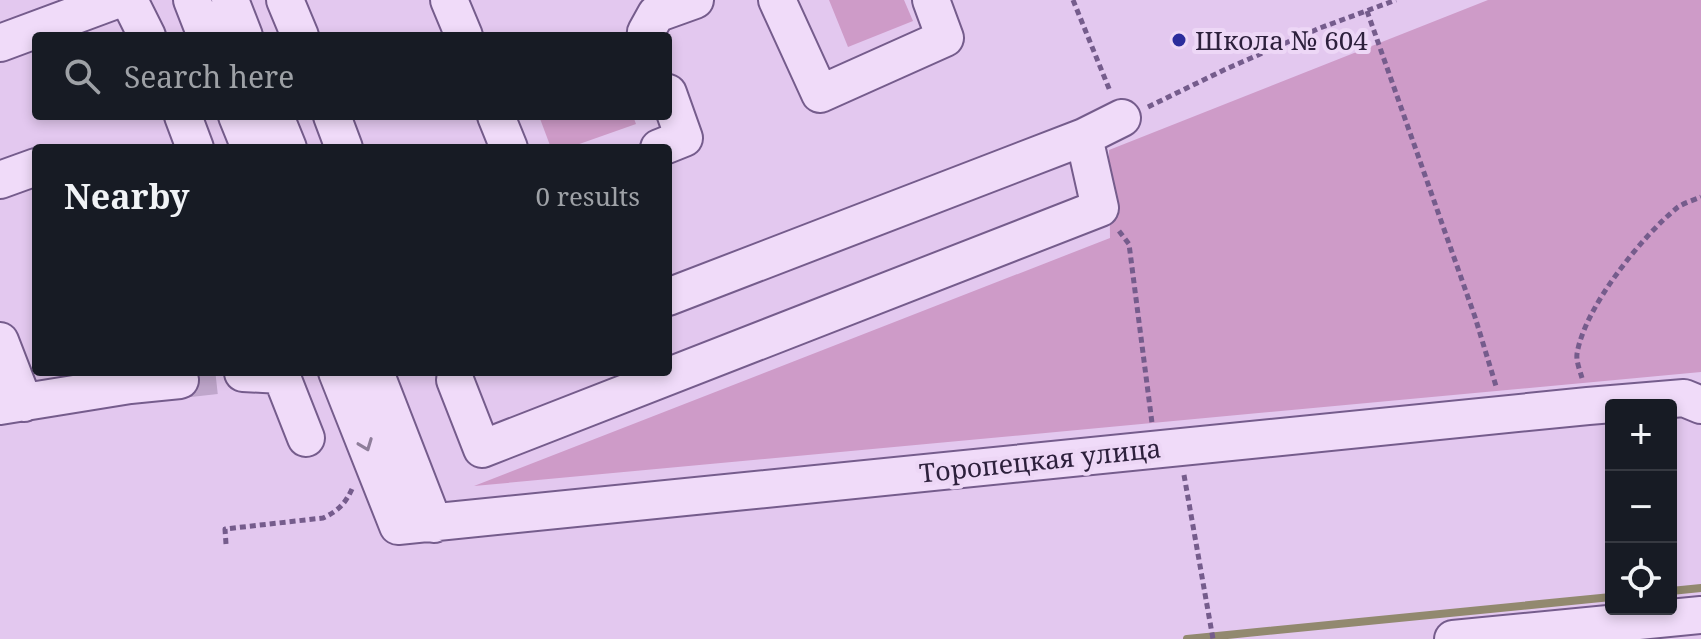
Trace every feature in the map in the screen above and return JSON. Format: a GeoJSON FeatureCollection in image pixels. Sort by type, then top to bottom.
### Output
{"type":"FeatureCollection","features":[{"type":"Feature","properties":{"kind":"street"},"geometry":{"type":"LineString","coordinates":[[0,43],[116,0]]}},
{"type":"Feature","properties":{"kind":"street"},"geometry":{"type":"LineString","coordinates":[[129,0],[145,32]]}},
{"type":"Feature","properties":{"kind":"street"},"geometry":{"type":"LineString","coordinates":[[192,0],[204,32]]}},
{"type":"Feature","properties":{"kind":"street"},"geometry":{"type":"LineString","coordinates":[[230,0],[242,32]]}},
{"type":"Feature","properties":{"kind":"street"},"geometry":{"type":"LineString","coordinates":[[285,0],[298,32]]}},
{"type":"Feature","properties":{"kind":"street"},"geometry":{"type":"LineString","coordinates":[[449,0],[462,32]]}},
{"type":"Feature","properties":{"kind":"street"},"geometry":{"type":"LineString","coordinates":[[646,32],[656,14],[695,0]]}},
{"type":"Feature","properties":{"kind":"street"},"geometry":{"type":"LineString","coordinates":[[777,0],[820,94],[945,38],[931,0]]}},
{"type":"Feature","properties":{"kind":"street"},"geometry":{"type":"LineString","coordinates":[[669,144],[684,138],[672,104]]}},
{"type":"Feature","properties":{"kind":"street"},"geometry":{"type":"LineString","coordinates":[[672,295],[1084,137],[1122,118]]}},
{"type":"Feature","properties":{"kind":"street"},"geometry":{"type":"LineString","coordinates":[[184,120],[194,144]]}},
{"type":"Feature","properties":{"kind":"street"},"geometry":{"type":"LineString","coordinates":[[239,120],[248,144]]}},
{"type":"Feature","properties":{"kind":"street"},"geometry":{"type":"LineString","coordinates":[[277,120],[286,144]]}},
{"type":"Feature","properties":{"kind":"street"},"geometry":{"type":"LineString","coordinates":[[334,120],[342,144]]}},
{"type":"Feature","properties":{"kind":"street"},"geometry":{"type":"LineString","coordinates":[[498,120],[507,144]]}},
{"type":"Feature","properties":{"kind":"street"},"geometry":{"type":"LineString","coordinates":[[672,375],[1100,208],[1084,137]]}},
{"type":"Feature","properties":{"kind":"street"},"geometry":{"type":"LineString","coordinates":[[0,180],[32,168]]}},
{"type":"Feature","properties":{"kind":"street"},"geometry":{"type":"LineString","coordinates":[[0,341],[12,404],[128,378],[180,380]]}},
{"type":"Feature","properties":{"kind":"street"},"geometry":{"type":"LineString","coordinates":[[281,376],[306,438]]}},
{"type":"Feature","properties":{"kind":"street","name":"Торопецкая улица"},"geometry":{"type":"LineString","coordinates":[[339,376],[398,526],[1504,414],[1692,401]]}},
{"type":"Feature","properties":{"kind":"street"},"geometry":{"type":"LineString","coordinates":[[377,376],[434,524]]}},
{"type":"Feature","properties":{"kind":"street"},"geometry":{"type":"LineString","coordinates":[[455,376],[482,449],[669,376]]}},
{"type":"Feature","properties":{"kind":"street"},"geometry":{"type":"LineString","coordinates":[[1463,639],[1701,615]]}},
{"type":"Feature","properties":{"kind":"path"},"geometry":{"type":"LineString","coordinates":[[1073,0],[1122,118],[1320,28],[1396,0]]}},
{"type":"Feature","properties":{"kind":"path"},"geometry":{"type":"LineString","coordinates":[[1367,11],[1475,317],[1504,414]]}},
{"type":"Feature","properties":{"kind":"path"},"geometry":{"type":"LineString","coordinates":[[1588,406],[1576,356],[1604,292],[1632,254],[1680,206],[1701,197]]}},
{"type":"Feature","properties":{"kind":"path"},"geometry":{"type":"LineString","coordinates":[[1100,208],[1129,244],[1155,448],[1184,469],[1213,639]]}},
{"type":"Feature","properties":{"kind":"shaded area"},"geometry":{"type":"Polygon","coordinates":[[[829,0],[904,0],[913,21],[848,47],[829,0]]]}},
{"type":"Feature","properties":{"kind":"shaded area"},"geometry":{"type":"Polygon","coordinates":[[[1488,0],[1701,0],[1701,372],[474,486],[1110,238],[1109,150],[1488,0]]]}},
{"type":"Feature","properties":{"kind":"shaded area"},"geometry":{"type":"Polygon","coordinates":[[[540,120],[634,120],[636,124],[579,144],[550,144],[540,120]]]}},
{"type":"Feature","properties":{"kind":"waterway"},"geometry":{"type":"LineString","coordinates":[[1677,590],[1701,588]]}},
{"type":"Feature","properties":{"kind":"waterway"},"geometry":{"type":"LineString","coordinates":[[1187,639],[1605,598]]}},
{"type":"Feature","properties":{"kind":"tunnel"},"geometry":{"type":"LineString","coordinates":[[180,380],[216,376]]}},
{"type":"Feature","properties":{"kind":"place","name":"Школа № 604"},"geometry":{"type":"Point","coordinates":[1179,40]}}]}
